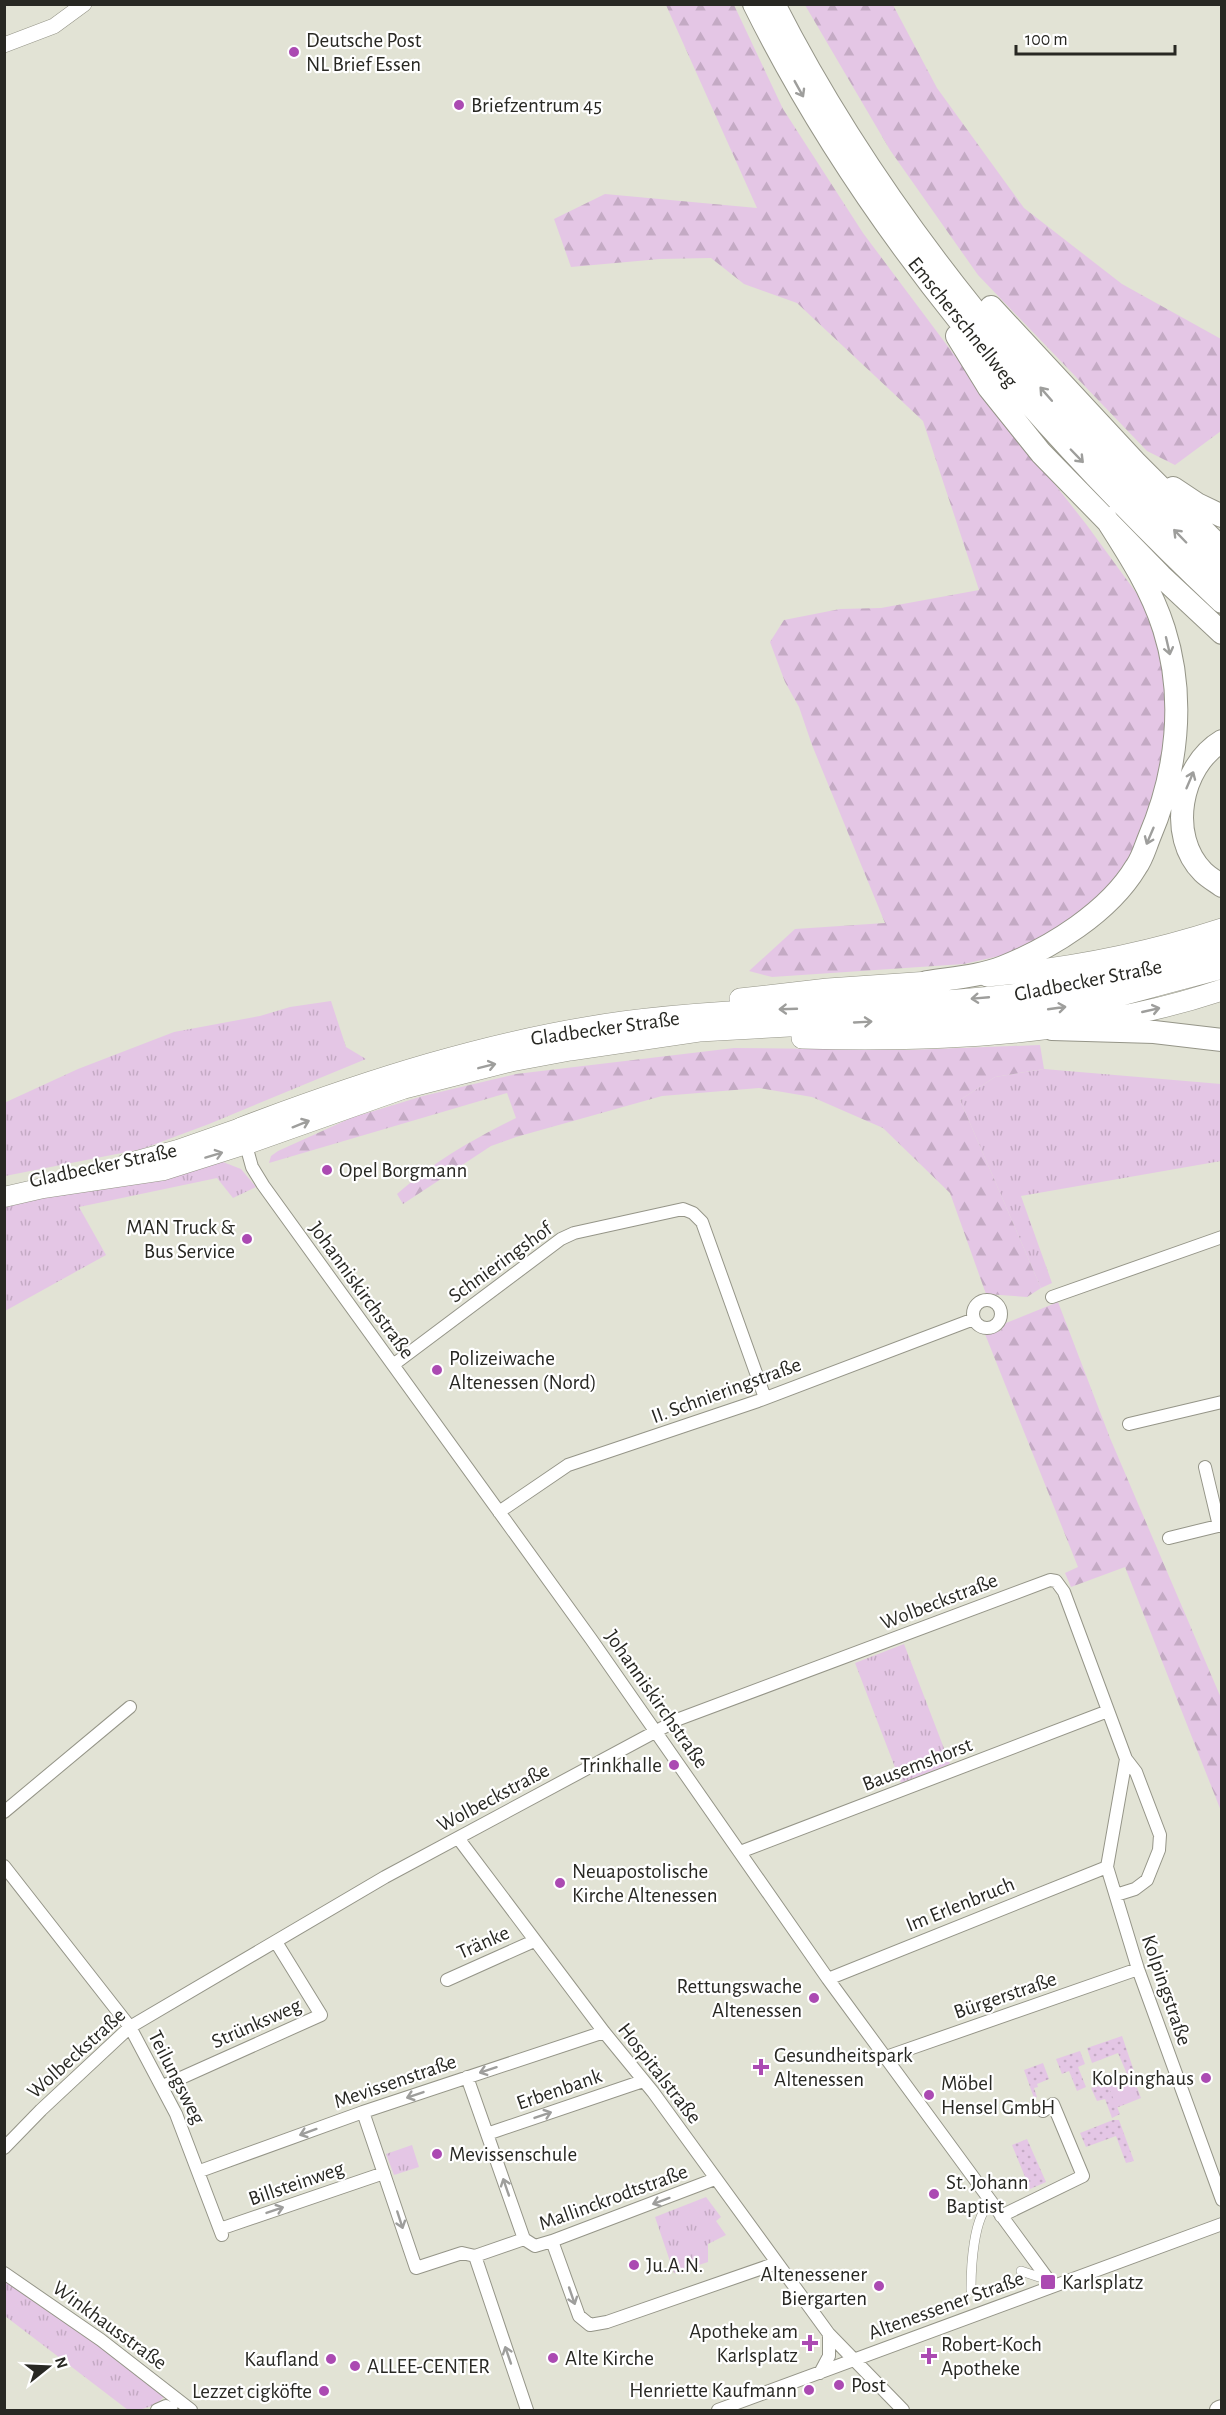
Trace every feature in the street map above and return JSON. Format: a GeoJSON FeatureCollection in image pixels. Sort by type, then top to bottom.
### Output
{"type":"FeatureCollection","features":[{"type":"Feature","properties":{"kind":"highway","name":"Emscherschnellweg"},"geometry":{"type":"LineString","coordinates":[[754,4],[803,97],[904,250],[995,364],[1067,445],[1221,603]]}},
{"type":"Feature","properties":{"kind":"highway","name":"Emscherschnellweg"},"geometry":{"type":"LineString","coordinates":[[774,4],[851,138],[920,239],[1009,352],[1082,434],[1221,577]]}},
{"type":"Feature","properties":{"kind":"highway"},"geometry":{"type":"LineString","coordinates":[[851,138],[877,166],[939,246],[1002,320],[1135,462],[1221,549]]}},
{"type":"Feature","properties":{"kind":"highway"},"geometry":{"type":"LineString","coordinates":[[904,250],[989,388],[1041,453],[1161,576],[1221,633]]}},
{"type":"Feature","properties":{"kind":"highway"},"geometry":{"type":"LineString","coordinates":[[1135,462],[1197,504],[1221,516]]}},
{"type":"Feature","properties":{"kind":"highway"},"geometry":{"type":"LineString","coordinates":[[927,982],[1001,968],[1047,947],[1077,927],[1120,887],[1136,867],[1159,815],[1173,760],[1178,700],[1172,661],[1164,629],[1149,591],[1105,517]]}},
{"type":"Feature","properties":{"kind":"highway"},"geometry":{"type":"LineString","coordinates":[[1221,741],[1201,759],[1189,780],[1183,812],[1183,828],[1189,851],[1202,871],[1221,886]]}},
{"type":"Feature","properties":{"kind":"highway"},"geometry":{"type":"LineString","coordinates":[[625,1022],[695,1005],[760,996],[927,982],[1097,962],[1221,929]]}},
{"type":"Feature","properties":{"kind":"highway","name":"Gladbecker Straße"},"geometry":{"type":"LineString","coordinates":[[244,1136],[332,1094],[447,1058],[568,1030],[625,1022],[764,1010],[930,1002],[1034,992],[1124,976],[1221,949]]}},
{"type":"Feature","properties":{"kind":"highway","name":"Gladbecker Straße"},"geometry":{"type":"LineString","coordinates":[[244,1136],[461,1073],[570,1050],[699,1031],[1006,1014],[1106,999],[1221,968]]}},
{"type":"Feature","properties":{"kind":"highway"},"geometry":{"type":"LineString","coordinates":[[1052,1029],[1157,1008],[1221,990]]}},
{"type":"Feature","properties":{"kind":"highway"},"geometry":{"type":"LineString","coordinates":[[699,1031],[843,1039],[937,1038],[1052,1029],[1154,1032],[1221,1040]]}},
{"type":"Feature","properties":{"kind":"main road","name":"Gladbecker Straße"},"geometry":{"type":"LineString","coordinates":[[4,1187],[131,1163],[244,1136]]}},
{"type":"Feature","properties":{"kind":"main road","name":"Gladbecker Straße"},"geometry":{"type":"LineString","coordinates":[[4,1197],[43,1188],[164,1170],[244,1136]]}},
{"type":"Feature","properties":{"kind":"street"},"geometry":{"type":"LineString","coordinates":[[4,45],[54,26],[84,4]]}},
{"type":"Feature","properties":{"kind":"street","name":"Johanniskirchstraße"},"geometry":{"type":"LineString","coordinates":[[244,1136],[252,1167],[263,1185],[656,1731],[828,1979],[1053,2286]]}},
{"type":"Feature","properties":{"kind":"street","name":"Schnieringshof"},"geometry":{"type":"LineString","coordinates":[[393,1365],[561,1239],[574,1233],[682,1209],[693,1213],[702,1222],[765,1398]]}},
{"type":"Feature","properties":{"kind":"street"},"geometry":{"type":"LineString","coordinates":[[1052,1297],[1221,1237]]}},
{"type":"Feature","properties":{"kind":"street","name":"II. Schnieringstraße"},"geometry":{"type":"LineString","coordinates":[[499,1512],[568,1465],[765,1398],[974,1319]]}},
{"type":"Feature","properties":{"kind":"street"},"geometry":{"type":"LineString","coordinates":[[1130,1424],[1221,1402]]}},
{"type":"Feature","properties":{"kind":"street"},"geometry":{"type":"LineString","coordinates":[[1169,1538],[1220,1526],[1205,1467]]}},
{"type":"Feature","properties":{"kind":"street","name":"Wolbeckstraße"},"geometry":{"type":"LineString","coordinates":[[4,2148],[41,2109],[130,2027],[385,1877],[679,1719],[1050,1580],[1056,1581],[1064,1592],[1108,1711]]}},
{"type":"Feature","properties":{"kind":"street"},"geometry":{"type":"LineString","coordinates":[[4,1812],[130,1707]]}},
{"type":"Feature","properties":{"kind":"street"},"geometry":{"type":"LineString","coordinates":[[1108,1711],[1126,1759],[1136,1772],[1160,1835],[1159,1850],[1147,1880],[1135,1889],[1116,1894]]}},
{"type":"Feature","properties":{"kind":"street","name":"Bausemshorst"},"geometry":{"type":"LineString","coordinates":[[740,1852],[1108,1711]]}},
{"type":"Feature","properties":{"kind":"street","name":"Kolpingstraße"},"geometry":{"type":"LineString","coordinates":[[1126,1759],[1107,1867],[1138,1969],[1221,2200]]}},
{"type":"Feature","properties":{"kind":"street","name":"Hospitalstraße"},"geometry":{"type":"LineString","coordinates":[[458,1838],[603,2032],[643,2081],[829,2334],[903,2410]]}},
{"type":"Feature","properties":{"kind":"street","name":"Teilungsweg"},"geometry":{"type":"LineString","coordinates":[[4,1866],[130,2027],[163,2086],[200,2171],[221,2232]]}},
{"type":"Feature","properties":{"kind":"street","name":"Im Erlenbruch"},"geometry":{"type":"LineString","coordinates":[[828,1979],[1107,1867]]}},
{"type":"Feature","properties":{"kind":"street","name":"Tränke"},"geometry":{"type":"LineString","coordinates":[[447,1980],[534,1941]]}},
{"type":"Feature","properties":{"kind":"street","name":"Strünksweg"},"geometry":{"type":"LineString","coordinates":[[163,2086],[321,2015],[276,1942]]}},
{"type":"Feature","properties":{"kind":"street","name":"Bürgerstraße"},"geometry":{"type":"LineString","coordinates":[[886,2058],[1138,1969]]}},
{"type":"Feature","properties":{"kind":"street","name":"Mevissenstraße"},"geometry":{"type":"LineString","coordinates":[[200,2171],[363,2112],[603,2032]]}},
{"type":"Feature","properties":{"kind":"street","name":"Mallinckrodtstraße"},"geometry":{"type":"LineString","coordinates":[[467,2077],[524,2239],[535,2246],[715,2179]]}},
{"type":"Feature","properties":{"kind":"street","name":"Erbenbank"},"geometry":{"type":"LineString","coordinates":[[487,2134],[643,2081]]}},
{"type":"Feature","properties":{"kind":"street"},"geometry":{"type":"LineString","coordinates":[[1001,2216],[1083,2176],[1053,2104],[1043,2111]]}},
{"type":"Feature","properties":{"kind":"street"},"geometry":{"type":"LineString","coordinates":[[363,2112],[384,2173]]}},
{"type":"Feature","properties":{"kind":"street","name":"Mallinckrodtstraße"},"geometry":{"type":"LineString","coordinates":[[384,2173],[416,2268],[462,2253],[475,2256],[524,2239]]}},
{"type":"Feature","properties":{"kind":"street","name":"Billsteinweg"},"geometry":{"type":"LineString","coordinates":[[221,2232],[384,2173]]}},
{"type":"Feature","properties":{"kind":"street"},"geometry":{"type":"LineString","coordinates":[[971,2290],[973,2249],[980,2222],[987,2205],[991,2203]]}},
{"type":"Feature","properties":{"kind":"street","name":"Altenessener Straße"},"geometry":{"type":"LineString","coordinates":[[718,2410],[1221,2224]]}},
{"type":"Feature","properties":{"kind":"street"},"geometry":{"type":"LineString","coordinates":[[552,2241],[579,2316],[590,2325],[608,2322],[777,2263]]}},
{"type":"Feature","properties":{"kind":"street"},"geometry":{"type":"LineString","coordinates":[[475,2256],[527,2410]]}},
{"type":"Feature","properties":{"kind":"street"},"geometry":{"type":"LineString","coordinates":[[1021,2271],[1039,2277]]}},
{"type":"Feature","properties":{"kind":"street","name":"Winkhausstraße"},"geometry":{"type":"LineString","coordinates":[[4,2273],[101,2340],[168,2407],[191,2410]]}},
{"type":"Feature","properties":{"kind":"street"},"geometry":{"type":"LineString","coordinates":[[820,2373],[829,2356],[829,2334]]}},
{"type":"Feature","properties":{"kind":"green space"},"geometry":{"type":"Polygon","coordinates":[[[666,5],[734,5],[783,109],[863,233],[1143,602],[1161,652],[1171,706],[1165,755],[1142,841],[1096,902],[1021,951],[964,964],[772,977],[749,971],[795,929],[885,923],[812,745],[799,707],[785,682],[770,642],[784,620],[840,609],[881,608],[979,590],[923,421],[797,303],[744,284],[711,258],[660,259],[571,267],[554,219],[605,194],[757,208],[666,5]]]}},
{"type":"Feature","properties":{"kind":"green space"},"geometry":{"type":"Polygon","coordinates":[[[805,5],[893,5],[937,88],[1024,208],[1122,284],[1221,339],[1221,431],[1175,465],[1147,451],[978,275],[890,150],[805,5]]]}},
{"type":"Feature","properties":{"kind":"green space"},"geometry":{"type":"Polygon","coordinates":[[[331,1001],[346,1047],[366,1059],[142,1149],[5,1176],[4,1103],[78,1069],[174,1032],[260,1016],[290,1007],[331,1001]]]}},
{"type":"Feature","properties":{"kind":"green space"},"geometry":{"type":"Polygon","coordinates":[[[1040,1045],[1044,1069],[995,1077],[960,1100],[1041,1288],[1027,1297],[986,1294],[950,1193],[883,1128],[812,1097],[759,1088],[662,1096],[491,1146],[403,1204],[397,1194],[425,1171],[468,1143],[516,1118],[507,1093],[269,1163],[271,1156],[278,1151],[351,1118],[423,1096],[516,1074],[734,1048],[909,1050],[1040,1045]]]}},
{"type":"Feature","properties":{"kind":"green space"},"geometry":{"type":"Polygon","coordinates":[[[1044,1069],[1221,1084],[1221,1161],[1021,1196],[1052,1283],[1041,1288],[960,1100],[995,1077],[1044,1069]]]}},
{"type":"Feature","properties":{"kind":"green space"},"geometry":{"type":"Polygon","coordinates":[[[223,1162],[241,1169],[256,1187],[233,1198],[217,1178],[79,1207],[106,1255],[5,1311],[4,1203],[180,1173],[223,1162]]]}},
{"type":"Feature","properties":{"kind":"green space"},"geometry":{"type":"Polygon","coordinates":[[[1058,1302],[1110,1438],[1221,1698],[1221,1811],[1125,1567],[1071,1587],[1065,1573],[1078,1567],[985,1334],[1000,1331],[1006,1323],[1058,1302]]]}},
{"type":"Feature","properties":{"kind":"green space"},"geometry":{"type":"Polygon","coordinates":[[[904,1644],[950,1764],[901,1783],[855,1663],[904,1644]]]}},
{"type":"Feature","properties":{"kind":"green space"},"geometry":{"type":"Polygon","coordinates":[[[1122,2036],[1134,2071],[1127,2074],[1118,2053],[1092,2063],[1087,2048],[1122,2036]]]}},
{"type":"Feature","properties":{"kind":"green space"},"geometry":{"type":"Polygon","coordinates":[[[1080,2051],[1085,2064],[1078,2067],[1086,2087],[1077,2091],[1069,2071],[1062,2074],[1056,2059],[1080,2051]]]}},
{"type":"Feature","properties":{"kind":"green space"},"geometry":{"type":"Polygon","coordinates":[[[1043,2063],[1049,2079],[1037,2084],[1038,2087],[1034,2088],[1037,2097],[1034,2098],[1024,2070],[1043,2063]]]}},
{"type":"Feature","properties":{"kind":"green space"},"geometry":{"type":"Polygon","coordinates":[[[1133,2077],[1141,2098],[1116,2108],[1108,2086],[1133,2077]]]}},
{"type":"Feature","properties":{"kind":"green space"},"geometry":{"type":"Polygon","coordinates":[[[1107,2084],[1120,2114],[1112,2118],[1105,2099],[1097,2101],[1091,2088],[1107,2084]]]}},
{"type":"Feature","properties":{"kind":"green space"},"geometry":{"type":"Polygon","coordinates":[[[1113,2120],[1119,2120],[1134,2161],[1126,2163],[1116,2136],[1086,2147],[1080,2133],[1113,2120]]]}},
{"type":"Feature","properties":{"kind":"green space"},"geometry":{"type":"Polygon","coordinates":[[[1027,2139],[1046,2182],[1030,2189],[1012,2145],[1027,2139]]]}},
{"type":"Feature","properties":{"kind":"green space"},"geometry":{"type":"Polygon","coordinates":[[[412,2145],[419,2167],[394,2175],[386,2154],[412,2145]]]}},
{"type":"Feature","properties":{"kind":"green space"},"geometry":{"type":"Polygon","coordinates":[[[706,2197],[721,2217],[716,2221],[726,2235],[708,2244],[708,2262],[674,2273],[655,2217],[706,2197]]]}},
{"type":"Feature","properties":{"kind":"green space"},"geometry":{"type":"Polygon","coordinates":[[[5,2274],[168,2393],[150,2406],[128,2410],[5,2316],[5,2274]]]}},
{"type":"Feature","properties":{"kind":"place","name":"Deutsche Post NL Brief Essen"},"geometry":{"type":"Point","coordinates":[294,52]}},
{"type":"Feature","properties":{"kind":"place","name":"Briefzentrum 45"},"geometry":{"type":"Point","coordinates":[459,105]}},
{"type":"Feature","properties":{"kind":"place","name":"Opel Borgmann"},"geometry":{"type":"Point","coordinates":[327,1170]}},
{"type":"Feature","properties":{"kind":"place","name":"MAN Truck & Bus Service"},"geometry":{"type":"Point","coordinates":[247,1239]}},
{"type":"Feature","properties":{"kind":"place","name":"Polizeiwache Altenessen (Nord)"},"geometry":{"type":"Point","coordinates":[437,1370]}},
{"type":"Feature","properties":{"kind":"place","name":"Trinkhalle"},"geometry":{"type":"Point","coordinates":[674,1765]}},
{"type":"Feature","properties":{"kind":"place","name":"Neuapostolische Kirche Altenessen"},"geometry":{"type":"Point","coordinates":[560,1883]}},
{"type":"Feature","properties":{"kind":"place","name":"Rettungswache Altenessen"},"geometry":{"type":"Point","coordinates":[814,1998]}},
{"type":"Feature","properties":{"kind":"place","name":"Gesundheitspark Altenessen"},"geometry":{"type":"Point","coordinates":[761,2067]}},
{"type":"Feature","properties":{"kind":"place","name":"Kolpinghaus"},"geometry":{"type":"Point","coordinates":[1206,2078]}},
{"type":"Feature","properties":{"kind":"place","name":"Möbel Hensel GmbH"},"geometry":{"type":"Point","coordinates":[929,2095]}},
{"type":"Feature","properties":{"kind":"place","name":"Mevissenschule"},"geometry":{"type":"Point","coordinates":[437,2154]}},
{"type":"Feature","properties":{"kind":"place","name":"St. Johann Baptist"},"geometry":{"type":"Point","coordinates":[934,2194]}},
{"type":"Feature","properties":{"kind":"place","name":"Ju.A.N."},"geometry":{"type":"Point","coordinates":[634,2265]}},
{"type":"Feature","properties":{"kind":"place","name":"Karlsplatz"},"geometry":{"type":"Point","coordinates":[1048,2282]}},
{"type":"Feature","properties":{"kind":"place","name":"Altenessener Biergarten"},"geometry":{"type":"Point","coordinates":[879,2286]}},
{"type":"Feature","properties":{"kind":"place","name":"Apotheke am Karlsplatz"},"geometry":{"type":"Point","coordinates":[810,2343]}},
{"type":"Feature","properties":{"kind":"place","name":"Robert-Koch Apotheke"},"geometry":{"type":"Point","coordinates":[929,2356]}},
{"type":"Feature","properties":{"kind":"place","name":"Alte Kirche"},"geometry":{"type":"Point","coordinates":[553,2358]}},
{"type":"Feature","properties":{"kind":"place","name":"Kaufland"},"geometry":{"type":"Point","coordinates":[331,2359]}},
{"type":"Feature","properties":{"kind":"place","name":"ALLEE-CENTER"},"geometry":{"type":"Point","coordinates":[355,2366]}},
{"type":"Feature","properties":{"kind":"place","name":"Post"},"geometry":{"type":"Point","coordinates":[839,2385]}},
{"type":"Feature","properties":{"kind":"place","name":"Henriette Kaufmann"},"geometry":{"type":"Point","coordinates":[809,2390]}},
{"type":"Feature","properties":{"kind":"place","name":"Lezzet cigköfte"},"geometry":{"type":"Point","coordinates":[324,2391]}}]}
